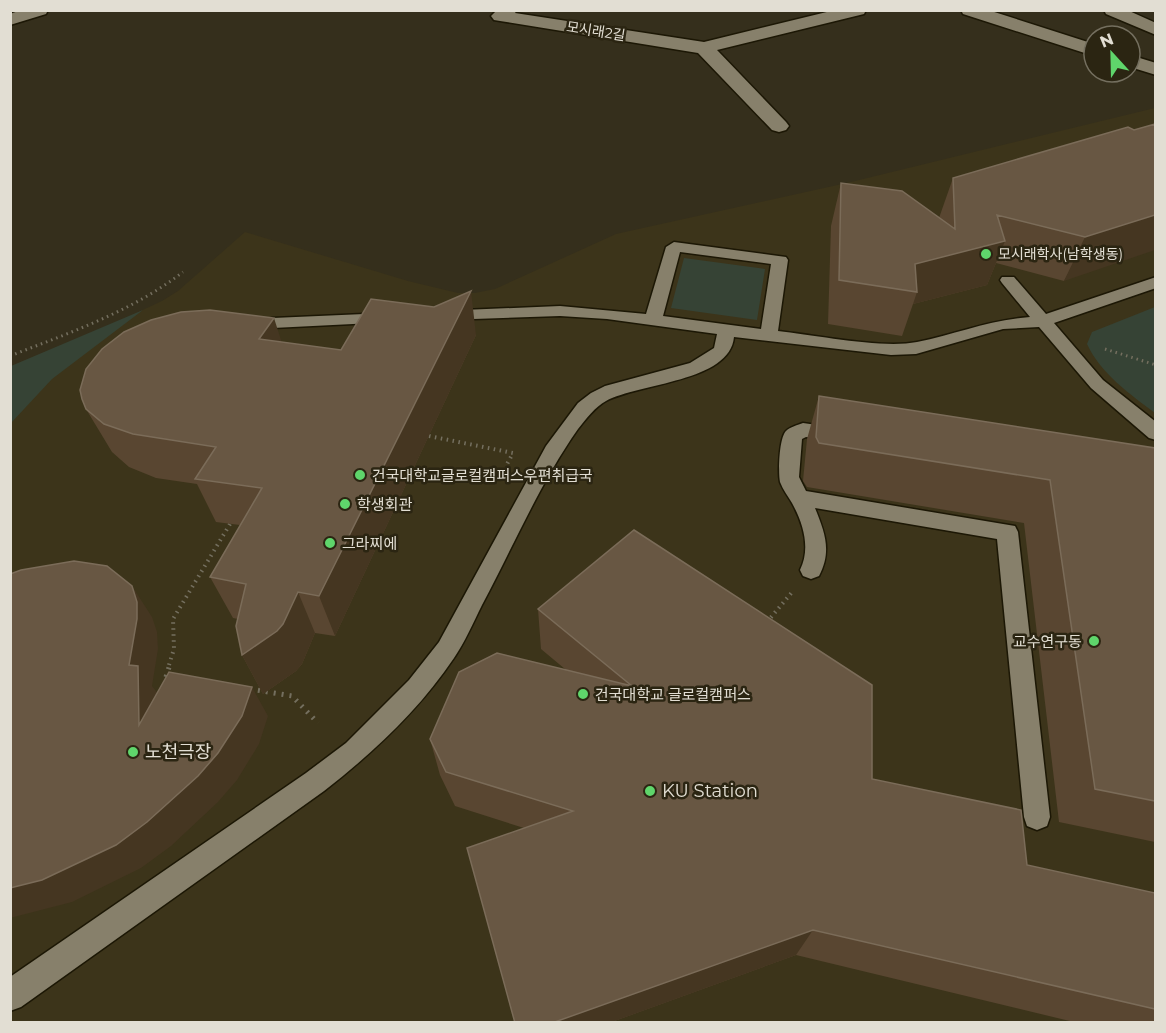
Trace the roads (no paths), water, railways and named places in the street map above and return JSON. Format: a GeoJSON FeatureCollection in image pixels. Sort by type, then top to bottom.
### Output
{"type":"FeatureCollection","features":[{"type":"Feature","properties":{"kind":"street"},"geometry":{"type":"LineString","coordinates":[[10,20],[40,10]]}},
{"type":"Feature","properties":{"kind":"street","name":"모시래2길"},"geometry":{"type":"LineString","coordinates":[[509,10],[500,16],[704,48],[858,10]]}},
{"type":"Feature","properties":{"kind":"street"},"geometry":{"type":"LineString","coordinates":[[969,10],[1082,46]]}},
{"type":"Feature","properties":{"kind":"street"},"geometry":{"type":"LineString","coordinates":[[1112,10],[1155,30]]}},
{"type":"Feature","properties":{"kind":"street"},"geometry":{"type":"LineString","coordinates":[[704,48],[779,126]]}},
{"type":"Feature","properties":{"kind":"lane"},"geometry":{"type":"LineString","coordinates":[[653,321],[674,247],[780,260],[769,336]]}},
{"type":"Feature","properties":{"kind":"lane"},"geometry":{"type":"LineString","coordinates":[[1008,280],[1097,384],[1155,433]]}},
{"type":"Feature","properties":{"kind":"lane"},"geometry":{"type":"LineString","coordinates":[[426,316],[560,311],[769,336],[905,349],[924,346],[1002,324],[1042,321],[1155,282]]}},
{"type":"Feature","properties":{"kind":"lane"},"geometry":{"type":"LineString","coordinates":[[273,323],[402,317]]}},
{"type":"Feature","properties":{"kind":"lane"},"geometry":{"type":"LineString","coordinates":[[10,996],[315,782],[355,751],[418,688],[447,649],[553,451],[586,407],[595,399],[619,387],[690,368],[715,357],[724,345],[725,330]]}},
{"type":"Feature","properties":{"kind":"lane"},"geometry":{"type":"LineString","coordinates":[[811,570],[816,562],[818,546],[800,498],[794,493],[788,480],[793,436],[796,432],[810,430],[856,437]]}},
{"type":"Feature","properties":{"kind":"lane"},"geometry":{"type":"LineString","coordinates":[[800,498],[1007,532],[1037,817]]}},
{"type":"Feature","properties":{"kind":"place","name":"모시래학사(남학생동)"},"geometry":{"type":"Point","coordinates":[986,254]}},
{"type":"Feature","properties":{"kind":"place","name":"건국대학교글로컬캠퍼스우편취급국"},"geometry":{"type":"Point","coordinates":[360,475]}},
{"type":"Feature","properties":{"kind":"place","name":"학생회관"},"geometry":{"type":"Point","coordinates":[345,504]}},
{"type":"Feature","properties":{"kind":"place","name":"그라찌에"},"geometry":{"type":"Point","coordinates":[330,543]}},
{"type":"Feature","properties":{"kind":"place","name":"교수연구동"},"geometry":{"type":"Point","coordinates":[1094,641]}},
{"type":"Feature","properties":{"kind":"place","name":"건국대학교 글로컬캠퍼스"},"geometry":{"type":"Point","coordinates":[583,694]}},
{"type":"Feature","properties":{"kind":"place","name":"노천극장"},"geometry":{"type":"Point","coordinates":[133,752]}},
{"type":"Feature","properties":{"kind":"place","name":"KU Station"},"geometry":{"type":"Point","coordinates":[650,791]}}]}
